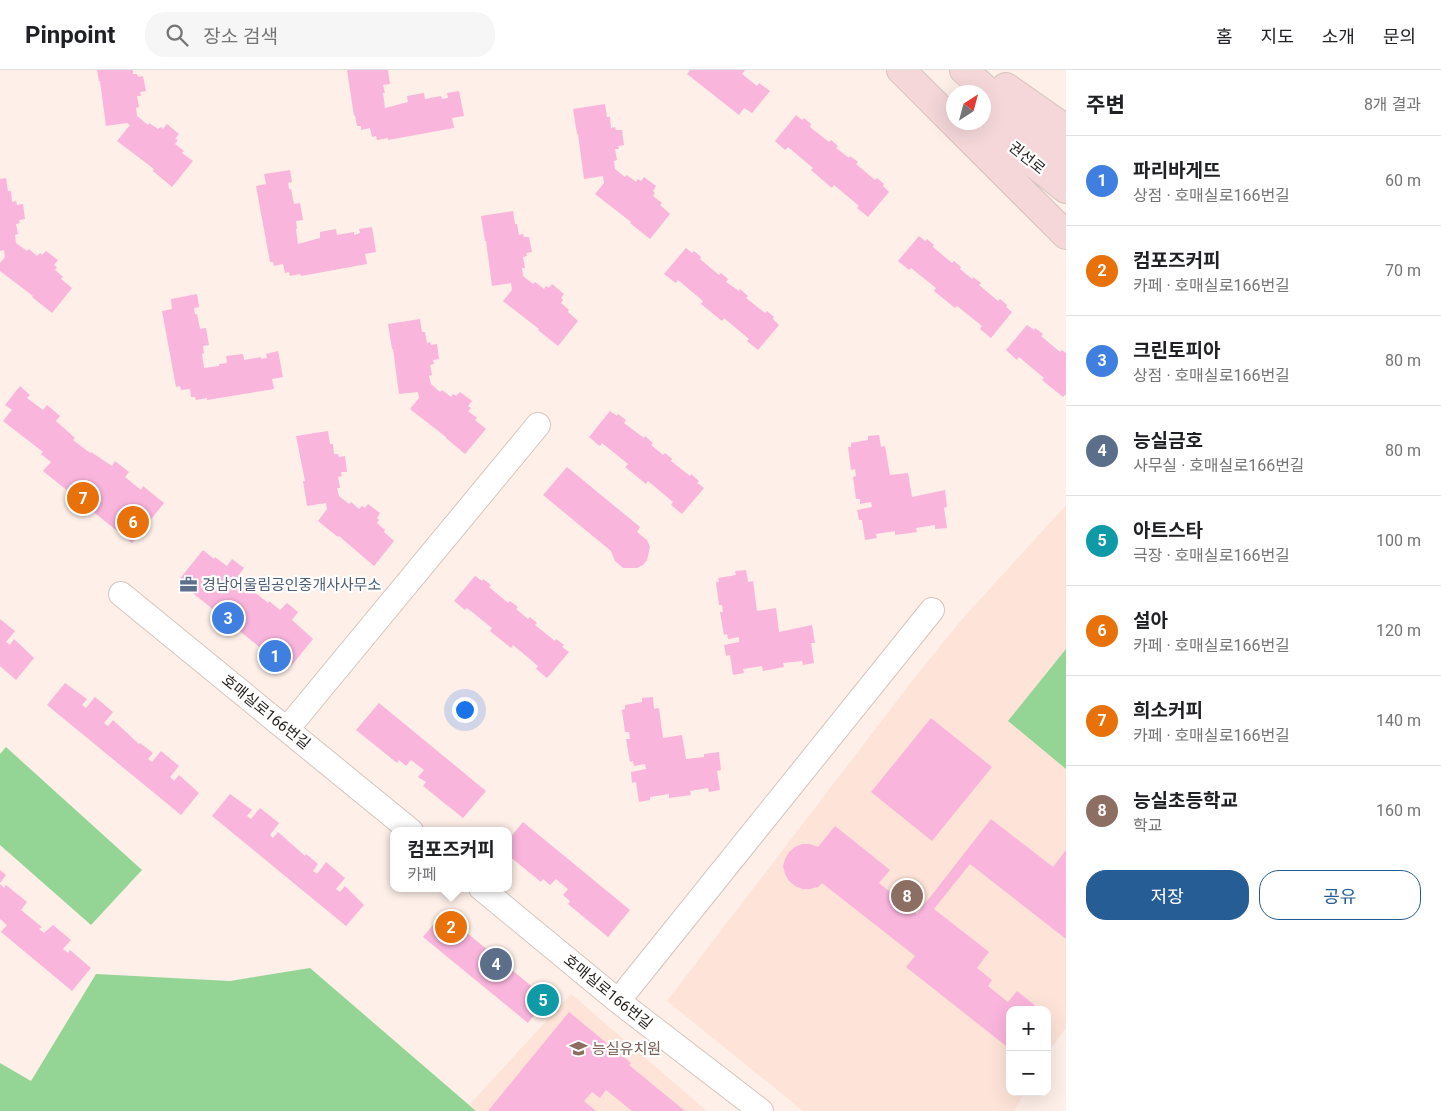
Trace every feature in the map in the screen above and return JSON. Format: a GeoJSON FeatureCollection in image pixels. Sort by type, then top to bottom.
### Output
{"type":"FeatureCollection","features":[{"type":"Feature","properties":{"kind":"main road"},"geometry":{"type":"LineString","coordinates":[[901,70],[1066,235]]}},
{"type":"Feature","properties":{"kind":"main road"},"geometry":{"type":"LineString","coordinates":[[910,70],[946,96]]}},
{"type":"Feature","properties":{"kind":"main road"},"geometry":{"type":"LineString","coordinates":[[964,70],[992,119]]}},
{"type":"Feature","properties":{"kind":"main road"},"geometry":{"type":"LineString","coordinates":[[982,70],[1066,129]]}},
{"type":"Feature","properties":{"kind":"main road","name":"권선로"},"geometry":{"type":"LineString","coordinates":[[992,119],[1066,157]]}},
{"type":"Feature","properties":{"kind":"main road","name":"권선로"},"geometry":{"type":"LineString","coordinates":[[992,119],[1066,189]]}},
{"type":"Feature","properties":{"kind":"street"},"geometry":{"type":"LineString","coordinates":[[287,729],[538,425]]}},
{"type":"Feature","properties":{"kind":"street","name":"호매실로166번길"},"geometry":{"type":"LineString","coordinates":[[121,594],[406,827]]}},
{"type":"Feature","properties":{"kind":"street"},"geometry":{"type":"LineString","coordinates":[[618,1001],[932,610]]}},
{"type":"Feature","properties":{"kind":"street","name":"호매실로166번길"},"geometry":{"type":"LineString","coordinates":[[486,892],[618,1001],[760,1111]]}},
{"type":"Feature","properties":{"kind":"shaded area"},"geometry":{"type":"Polygon","coordinates":[[[1066,505],[1066,1028],[1051,1049],[1051,1006],[1006,1006],[1006,1096],[1023,1096],[1014,1111],[803,1111],[667,1001],[919,672],[964,617],[1066,505]]]}},
{"type":"Feature","properties":{"kind":"shaded area","name":"능실유치원"},"geometry":{"type":"Polygon","coordinates":[[[571,994],[707,1111],[476,1111],[470,1104],[571,994]]]}},
{"type":"Feature","properties":{"kind":"green space"},"geometry":{"type":"Polygon","coordinates":[[[1066,649],[1066,769],[1008,721],[1066,649]]]}},
{"type":"Feature","properties":{"kind":"green space"},"geometry":{"type":"Polygon","coordinates":[[[6,747],[142,870],[91,925],[0,845],[0,754],[6,747]]]}},
{"type":"Feature","properties":{"kind":"green space"},"geometry":{"type":"Polygon","coordinates":[[[310,968],[476,1111],[0,1111],[0,1063],[31,1081],[96,974],[230,981],[310,968]]]}},
{"type":"Feature","properties":{"kind":"building"},"geometry":{"type":"Polygon","coordinates":[[[97,70],[133,70],[133,74],[137,74],[138,77],[143,76],[146,91],[140,92],[141,96],[137,96],[139,107],[136,108],[137,116],[148,125],[149,123],[158,129],[161,127],[163,129],[167,124],[179,134],[175,139],[178,140],[175,144],[184,151],[182,153],[193,161],[172,187],[153,171],[154,169],[117,141],[130,125],[127,123],[106,126],[97,70]]]}},
{"type":"Feature","properties":{"kind":"building"},"geometry":{"type":"Polygon","coordinates":[[[347,70],[388,70],[390,84],[383,85],[385,108],[408,102],[407,96],[424,93],[425,99],[441,96],[442,99],[448,98],[447,93],[459,91],[464,116],[452,118],[454,128],[388,140],[388,138],[377,140],[376,136],[372,137],[370,128],[361,130],[361,126],[357,126],[347,70]]]}},
{"type":"Feature","properties":{"kind":"building"},"geometry":{"type":"Polygon","coordinates":[[[690,70],[745,70],[742,74],[757,86],[759,83],[770,91],[752,113],[744,108],[739,115],[687,74],[690,70]]]}},
{"type":"Feature","properties":{"kind":"building"},"geometry":{"type":"Polygon","coordinates":[[[605,104],[607,117],[610,117],[611,128],[615,127],[616,130],[622,130],[624,145],[618,146],[619,149],[615,149],[617,160],[614,161],[615,169],[625,177],[627,175],[636,182],[638,179],[641,181],[644,177],[656,186],[653,196],[662,203],[660,205],[670,214],[650,239],[595,194],[604,183],[603,176],[584,179],[573,109],[605,104]]]}},
{"type":"Feature","properties":{"kind":"building"},"geometry":{"type":"Polygon","coordinates":[[[796,115],[802,120],[804,118],[811,124],[810,127],[829,142],[831,140],[838,146],[836,148],[858,162],[856,164],[875,180],[877,178],[884,184],[883,186],[889,192],[868,217],[857,208],[859,206],[834,185],[832,188],[811,170],[813,168],[788,147],[785,150],[775,141],[796,115]]]}},
{"type":"Feature","properties":{"kind":"building"},"geometry":{"type":"Polygon","coordinates":[[[290,170],[292,182],[288,183],[289,189],[291,189],[294,204],[300,203],[303,220],[296,221],[298,244],[320,238],[320,232],[336,229],[337,235],[354,232],[354,235],[360,233],[359,229],[372,227],[376,252],[365,254],[367,264],[301,276],[300,274],[290,276],[289,272],[285,273],[283,264],[274,266],[273,262],[270,262],[256,186],[266,184],[264,174],[290,170]]]}},
{"type":"Feature","properties":{"kind":"building"},"geometry":{"type":"Polygon","coordinates":[[[6,178],[8,191],[11,191],[12,202],[16,201],[17,205],[23,204],[25,219],[19,220],[20,223],[16,224],[18,234],[15,235],[16,243],[27,251],[29,249],[37,256],[40,253],[42,255],[46,251],[58,260],[54,265],[57,267],[55,270],[63,277],[61,279],[72,288],[52,313],[0,271],[0,263],[5,257],[4,250],[0,251],[0,179],[6,178]]]}},
{"type":"Feature","properties":{"kind":"building"},"geometry":{"type":"Polygon","coordinates":[[[513,211],[519,235],[523,234],[524,237],[529,237],[532,252],[526,253],[527,256],[523,257],[525,268],[522,268],[523,276],[533,284],[535,282],[544,289],[546,286],[549,288],[552,284],[564,294],[561,298],[563,300],[561,303],[578,321],[558,346],[503,301],[512,290],[511,283],[492,286],[481,216],[513,211]]]}},
{"type":"Feature","properties":{"kind":"building"},"geometry":{"type":"Polygon","coordinates":[[[919,236],[925,241],[927,239],[934,245],[933,247],[952,263],[954,261],[972,279],[973,277],[981,283],[979,285],[998,301],[1000,299],[1012,312],[991,338],[980,329],[982,326],[934,291],[936,288],[911,268],[909,270],[898,261],[919,236]]]}},
{"type":"Feature","properties":{"kind":"building"},"geometry":{"type":"Polygon","coordinates":[[[686,248],[692,253],[694,251],[701,257],[700,259],[719,275],[721,273],[728,279],[726,282],[739,291],[740,289],[748,296],[746,298],[765,313],[767,311],[774,317],[773,319],[779,325],[758,350],[747,341],[749,339],[724,318],[722,321],[701,304],[703,301],[678,280],[676,283],[664,274],[686,248]]]}},
{"type":"Feature","properties":{"kind":"building"},"geometry":{"type":"Polygon","coordinates":[[[197,294],[199,307],[194,308],[195,314],[197,314],[200,329],[206,328],[209,345],[203,346],[204,368],[227,363],[226,356],[243,354],[244,360],[261,357],[261,359],[267,358],[266,354],[278,351],[283,377],[272,379],[274,389],[207,400],[207,398],[196,400],[195,397],[191,397],[190,389],[181,390],[180,386],[176,387],[162,311],[172,309],[171,299],[197,294]]]}},
{"type":"Feature","properties":{"kind":"building"},"geometry":{"type":"Polygon","coordinates":[[[420,319],[422,332],[425,332],[427,343],[430,342],[431,345],[437,344],[439,359],[433,360],[434,364],[430,365],[432,375],[429,376],[431,384],[440,392],[442,390],[451,397],[453,394],[456,396],[460,392],[472,401],[468,406],[471,408],[468,411],[486,429],[465,454],[410,409],[419,398],[418,392],[399,394],[388,324],[420,319]]]}},
{"type":"Feature","properties":{"kind":"building"},"geometry":{"type":"Polygon","coordinates":[[[1027,325],[1043,334],[1041,336],[1060,352],[1062,350],[1066,353],[1066,394],[1063,397],[1042,380],[1044,378],[1019,357],[1017,360],[1006,350],[1027,325]]]}},
{"type":"Feature","properties":{"kind":"building"},"geometry":{"type":"Polygon","coordinates":[[[20,386],[30,395],[27,398],[43,410],[47,405],[60,416],[56,421],[75,438],[73,440],[112,466],[115,461],[129,472],[125,477],[141,490],[143,486],[164,503],[132,543],[43,471],[51,462],[41,454],[43,452],[3,421],[12,410],[5,405],[20,386]]]}},
{"type":"Feature","properties":{"kind":"building"},"geometry":{"type":"Polygon","coordinates":[[[610,411],[626,420],[624,423],[644,438],[645,436],[653,443],[651,445],[663,455],[665,453],[672,459],[671,461],[690,476],[691,474],[699,481],[697,483],[704,488],[682,514],[671,505],[673,502],[648,481],[646,484],[625,467],[628,464],[602,443],[600,446],[589,437],[610,411]]]}},
{"type":"Feature","properties":{"kind":"building"},"geometry":{"type":"Polygon","coordinates":[[[328,431],[330,444],[333,444],[334,454],[338,454],[339,457],[345,456],[347,472],[341,472],[342,476],[338,477],[340,488],[337,488],[339,496],[349,504],[351,502],[359,509],[362,506],[365,508],[368,504],[380,513],[377,523],[394,541],[374,566],[318,521],[327,509],[326,503],[307,506],[303,481],[305,481],[296,436],[328,431]]]}},
{"type":"Feature","properties":{"kind":"building"},"geometry":{"type":"Polygon","coordinates":[[[879,435],[881,447],[885,446],[890,475],[908,473],[912,497],[945,490],[947,507],[944,508],[947,528],[935,529],[935,525],[916,528],[917,532],[895,535],[895,531],[876,534],[877,538],[865,540],[862,520],[859,520],[857,510],[872,507],[871,502],[860,504],[860,499],[856,499],[853,477],[856,476],[855,469],[851,470],[848,447],[851,447],[851,443],[868,440],[868,436],[879,435]]]}},
{"type":"Feature","properties":{"kind":"building"},"geometry":{"type":"Polygon","coordinates":[[[567,467],[640,527],[637,532],[647,540],[650,547],[647,560],[643,565],[637,568],[623,568],[615,561],[611,551],[543,495],[567,467]]]}},
{"type":"Feature","properties":{"kind":"building"},"geometry":{"type":"Polygon","coordinates":[[[203,550],[227,566],[232,559],[244,568],[238,576],[268,603],[269,601],[280,610],[287,603],[298,612],[292,620],[313,639],[292,665],[283,657],[279,663],[178,581],[203,550]]]}},
{"type":"Feature","properties":{"kind":"building"},"geometry":{"type":"Polygon","coordinates":[[[746,570],[748,582],[753,581],[757,611],[776,608],[779,632],[812,625],[815,643],[811,643],[814,663],[803,665],[802,661],[783,663],[784,667],[763,671],[762,666],[743,669],[744,673],[733,675],[730,655],[726,656],[724,645],[739,642],[739,637],[728,639],[727,634],[724,635],[720,612],[723,612],[722,605],[719,605],[716,582],[719,582],[718,578],[736,575],[735,571],[746,570]]]}},
{"type":"Feature","properties":{"kind":"building"},"geometry":{"type":"Polygon","coordinates":[[[475,576],[491,585],[489,587],[508,603],[510,601],[518,607],[516,609],[528,619],[530,617],[537,623],[535,625],[555,641],[556,639],[564,645],[562,647],[569,652],[547,678],[536,669],[538,666],[513,645],[511,648],[490,631],[492,628],[467,608],[465,610],[454,601],[475,576]]]}},
{"type":"Feature","properties":{"kind":"building"},"geometry":{"type":"Polygon","coordinates":[[[0,619],[15,631],[6,642],[10,645],[14,639],[34,658],[16,680],[0,666],[0,619]]]}},
{"type":"Feature","properties":{"kind":"building"},"geometry":{"type":"Polygon","coordinates":[[[65,683],[87,699],[82,705],[86,708],[95,697],[113,712],[104,723],[108,726],[113,720],[139,744],[153,753],[148,759],[152,762],[161,751],[179,766],[170,777],[174,781],[179,775],[199,793],[181,815],[47,705],[65,683]]]}},
{"type":"Feature","properties":{"kind":"building"},"geometry":{"type":"Polygon","coordinates":[[[653,697],[654,709],[659,708],[663,738],[682,735],[686,759],[704,757],[704,754],[719,752],[721,770],[717,771],[720,790],[709,792],[708,788],[690,791],[691,795],[669,798],[669,794],[650,797],[650,800],[639,802],[636,782],[632,783],[631,772],[646,769],[645,764],[634,766],[633,761],[630,762],[626,739],[630,739],[629,732],[625,732],[622,710],[625,709],[625,705],[642,702],[642,698],[653,697]]]}},
{"type":"Feature","properties":{"kind":"building"},"geometry":{"type":"Polygon","coordinates":[[[379,703],[486,791],[463,818],[423,786],[426,782],[418,777],[424,770],[411,760],[406,766],[399,760],[397,763],[356,730],[379,703]]]}},
{"type":"Feature","properties":{"kind":"building"},"geometry":{"type":"Polygon","coordinates":[[[931,718],[992,767],[932,841],[871,792],[931,718]]]}},
{"type":"Feature","properties":{"kind":"building"},"geometry":{"type":"Polygon","coordinates":[[[230,794],[252,810],[247,816],[251,819],[260,808],[279,823],[270,835],[273,838],[278,832],[305,856],[306,854],[318,864],[313,871],[317,874],[326,862],[345,878],[336,889],[340,892],[345,886],[364,905],[346,926],[212,816],[230,794]]]}},
{"type":"Feature","properties":{"kind":"building"},"geometry":{"type":"Polygon","coordinates":[[[991,819],[1053,867],[1066,850],[1066,939],[970,864],[934,909],[989,952],[977,968],[992,980],[988,986],[1008,1002],[1017,991],[1036,1006],[1006,1006],[1006,1046],[906,967],[915,956],[822,883],[818,887],[802,889],[789,881],[783,866],[785,859],[789,852],[802,844],[818,847],[835,826],[890,870],[879,883],[917,914],[991,819]]]}},
{"type":"Feature","properties":{"kind":"building"},"geometry":{"type":"Polygon","coordinates":[[[523,822],[630,910],[608,937],[568,904],[570,901],[563,895],[568,889],[556,879],[550,885],[543,879],[541,882],[512,858],[512,835],[523,822]]]}},
{"type":"Feature","properties":{"kind":"building"},"geometry":{"type":"Polygon","coordinates":[[[0,870],[6,875],[0,883],[0,870]]]}},
{"type":"Feature","properties":{"kind":"building"},"geometry":{"type":"Polygon","coordinates":[[[0,884],[4,888],[6,885],[27,902],[21,910],[42,927],[39,929],[44,933],[53,925],[71,940],[63,949],[68,953],[70,950],[91,968],[72,991],[1,932],[7,925],[0,919],[0,884]]]}},
{"type":"Feature","properties":{"kind":"building"},"geometry":{"type":"Polygon","coordinates":[[[443,913],[547,999],[528,1023],[423,937],[443,913]]]}},
{"type":"Feature","properties":{"kind":"building","name":"능실유치원"},"geometry":{"type":"Polygon","coordinates":[[[569,1012],[685,1111],[632,1111],[606,1090],[600,1098],[592,1092],[584,1101],[596,1111],[488,1111],[569,1012]]]}},
{"type":"Feature","properties":{"kind":"place","name":"희소커피"},"geometry":{"type":"Point","coordinates":[83,498]}},
{"type":"Feature","properties":{"kind":"place","name":"설아"},"geometry":{"type":"Point","coordinates":[133,522]}},
{"type":"Feature","properties":{"kind":"place","name":"경남어울림공인중개사사무소"},"geometry":{"type":"Point","coordinates":[188,585]}},
{"type":"Feature","properties":{"kind":"place","name":"크린토피아"},"geometry":{"type":"Point","coordinates":[228,618]}},
{"type":"Feature","properties":{"kind":"place","name":"파리바게뜨"},"geometry":{"type":"Point","coordinates":[275,656]}},
{"type":"Feature","properties":{"kind":"place","name":"능실초등학교"},"geometry":{"type":"Point","coordinates":[907,896]}},
{"type":"Feature","properties":{"kind":"place","name":"컴포즈커피"},"geometry":{"type":"Point","coordinates":[451,927]}},
{"type":"Feature","properties":{"kind":"place","name":"능실금호"},"geometry":{"type":"Point","coordinates":[496,964]}},
{"type":"Feature","properties":{"kind":"place","name":"아트스타"},"geometry":{"type":"Point","coordinates":[543,1000]}},
{"type":"Feature","properties":{"kind":"place","name":"능실유치원"},"geometry":{"type":"Point","coordinates":[578,1049]}}]}
